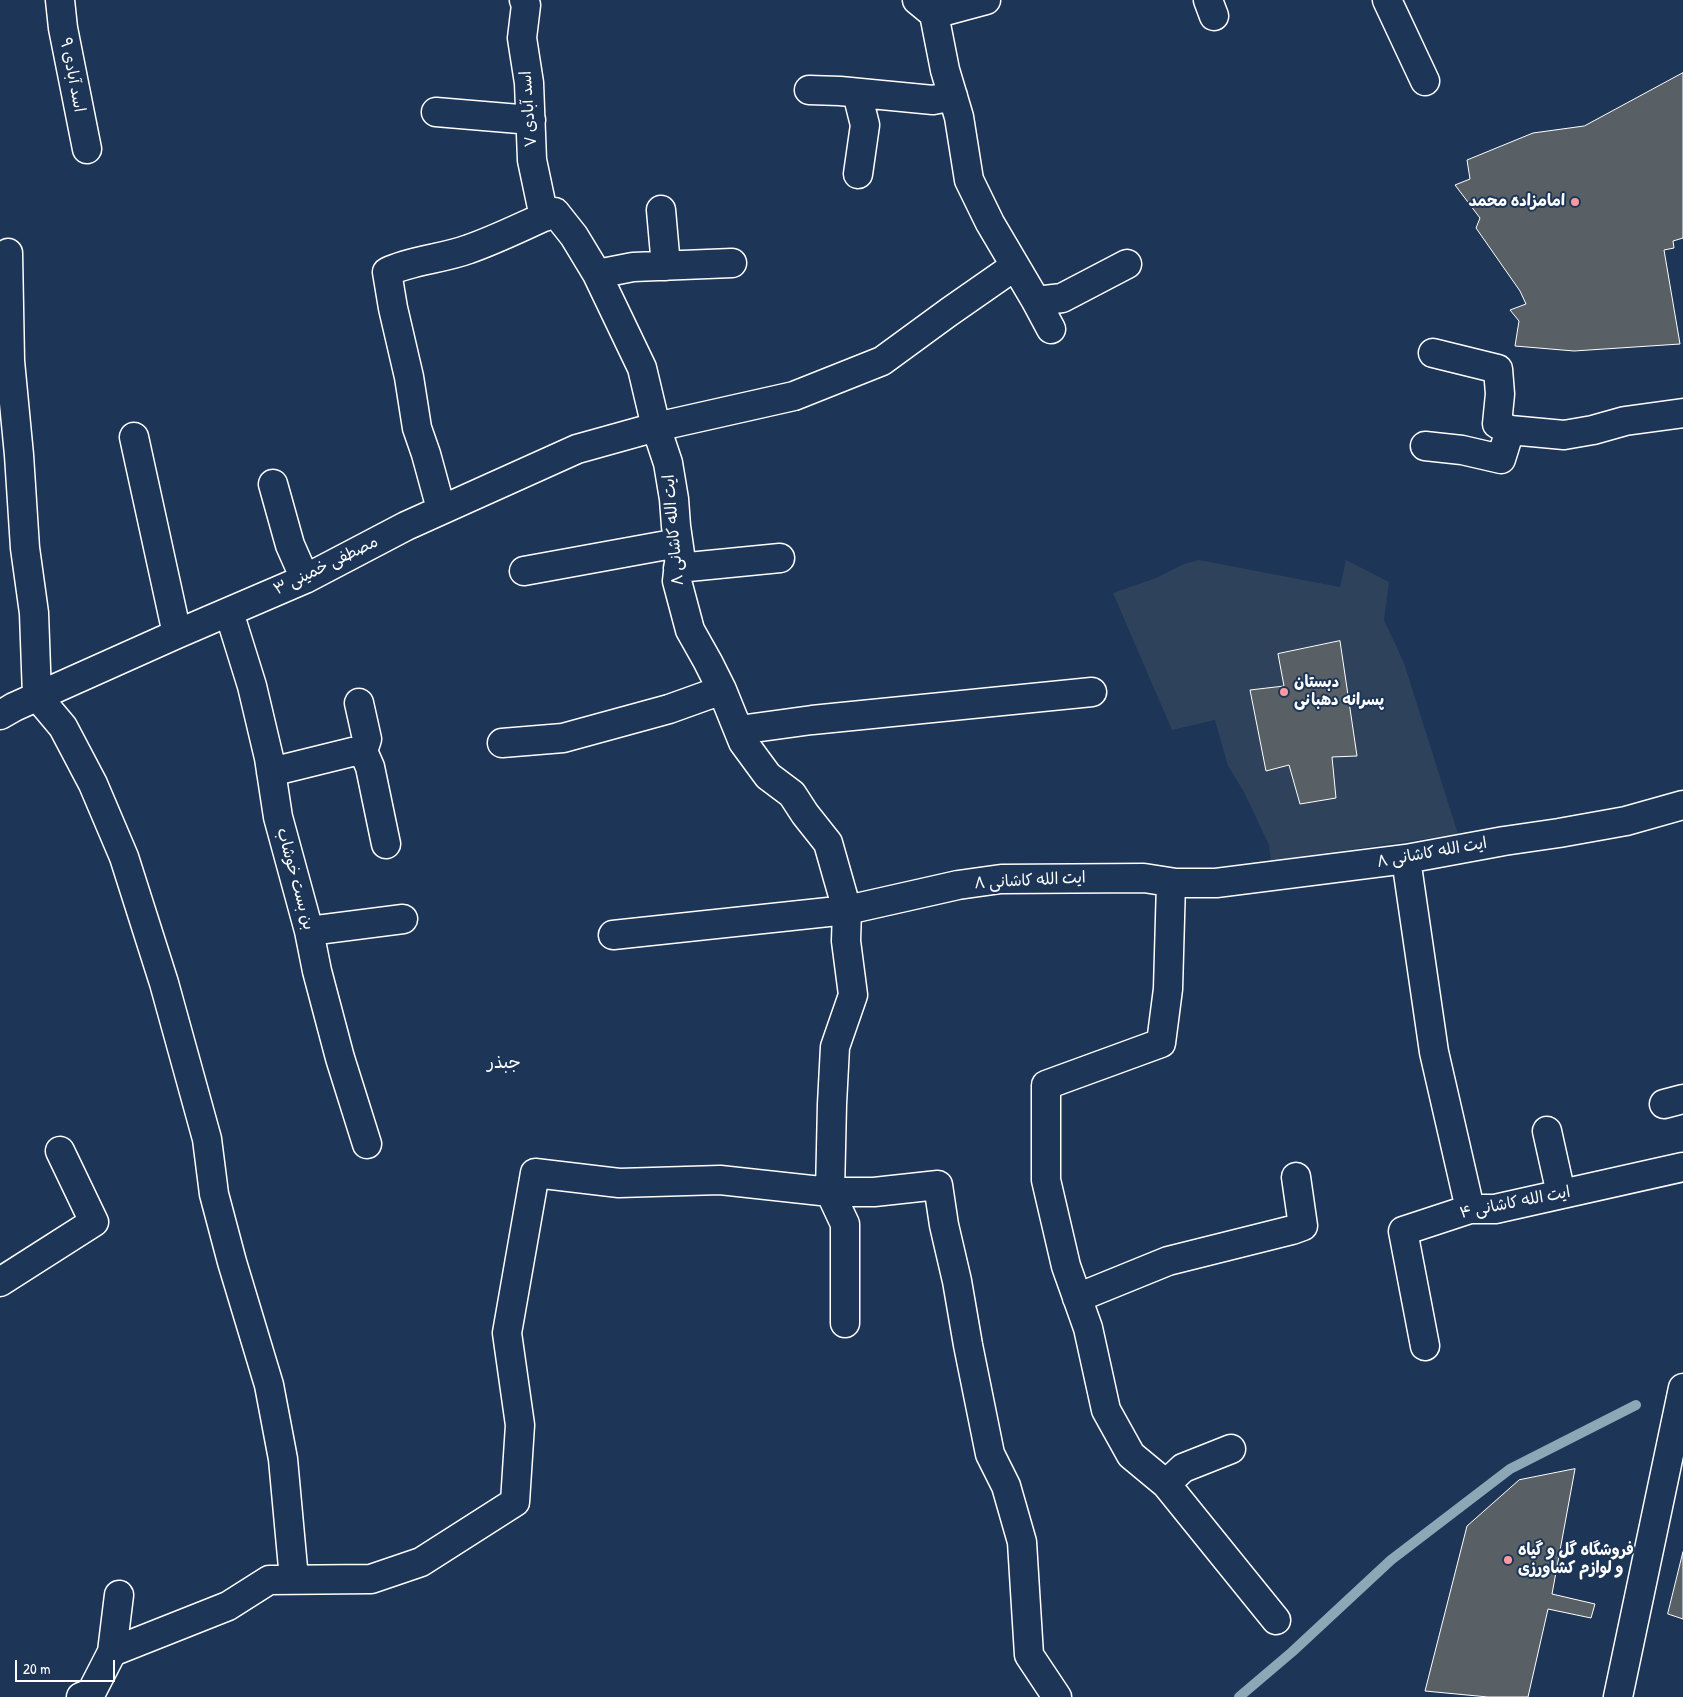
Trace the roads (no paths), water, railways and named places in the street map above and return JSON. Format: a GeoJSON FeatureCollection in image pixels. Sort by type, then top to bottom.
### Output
{"type":"FeatureCollection","features":[{"type":"Feature","properties":{"kind":"street","name":"اسد آبادی ۹"},"geometry":{"type":"LineString","coordinates":[[60,0],[63,28],[87,149]]}},
{"type":"Feature","properties":{"kind":"street","name":"اسد آبادی ۷"},"geometry":{"type":"LineString","coordinates":[[524,0],[526,6],[522,38],[529,83],[532,160],[544,217]]}},
{"type":"Feature","properties":{"kind":"street"},"geometry":{"type":"LineString","coordinates":[[986,0],[926,7],[959,117],[969,180],[990,224],[1051,329]]}},
{"type":"Feature","properties":{"kind":"street"},"geometry":{"type":"LineString","coordinates":[[1387,0],[1425,81]]}},
{"type":"Feature","properties":{"kind":"street"},"geometry":{"type":"LineString","coordinates":[[809,90],[933,100],[953,96]]}},
{"type":"Feature","properties":{"kind":"street"},"geometry":{"type":"LineString","coordinates":[[857,93],[865,125],[858,174]]}},
{"type":"Feature","properties":{"kind":"street"},"geometry":{"type":"LineString","coordinates":[[436,112],[531,120]]}},
{"type":"Feature","properties":{"kind":"street"},"geometry":{"type":"LineString","coordinates":[[661,210],[666,266]]}},
{"type":"Feature","properties":{"kind":"street","name":"ایت الله کاشانی ۸"},"geometry":{"type":"LineString","coordinates":[[544,217],[555,212],[574,236],[597,274],[642,368],[656,427],[668,463],[674,499],[678,555],[677,581],[690,630],[722,690],[743,742],[768,776],[792,794],[828,843],[847,910],[958,885],[1001,879],[1144,878],[1171,883],[1216,883],[1406,859],[1504,841],[1559,834],[1626,821],[1683,805]]}},
{"type":"Feature","properties":{"kind":"street"},"geometry":{"type":"LineString","coordinates":[[441,510],[417,428],[409,377],[393,308],[387,272],[397,267],[436,259],[469,249],[544,217]]}},
{"type":"Feature","properties":{"kind":"street"},"geometry":{"type":"LineString","coordinates":[[8,253],[5,361],[19,454],[25,548],[34,613],[37,696],[63,727],[93,784],[124,858],[164,983],[208,1139],[214,1194],[232,1262],[269,1385],[283,1459],[294,1580]]}},
{"type":"Feature","properties":{"kind":"street"},"geometry":{"type":"LineString","coordinates":[[597,274],[633,267],[732,263]]}},
{"type":"Feature","properties":{"kind":"street"},"geometry":{"type":"LineString","coordinates":[[1036,301],[1062,298],[1127,264]]}},
{"type":"Feature","properties":{"kind":"street","name":"مصطفی خمینی ۳"},"geometry":{"type":"LineString","coordinates":[[0,715],[14,706],[305,580],[406,526],[577,449],[656,427],[794,396],[882,361],[1016,266]]}},
{"type":"Feature","properties":{"kind":"street"},"geometry":{"type":"LineString","coordinates":[[1433,353],[1498,369],[1500,394],[1497,424],[1510,430],[1564,435],[1593,430],[1625,421],[1683,413]]}},
{"type":"Feature","properties":{"kind":"street"},"geometry":{"type":"LineString","coordinates":[[1425,446],[1462,450],[1501,459],[1510,430]]}},
{"type":"Feature","properties":{"kind":"street"},"geometry":{"type":"LineString","coordinates":[[134,437],[177,634]]}},
{"type":"Feature","properties":{"kind":"street"},"geometry":{"type":"LineString","coordinates":[[273,484],[290,545],[305,580]]}},
{"type":"Feature","properties":{"kind":"street"},"geometry":{"type":"LineString","coordinates":[[524,570],[678,555],[780,558]]}},
{"type":"Feature","properties":{"kind":"street","name":"بن بست خوشاب"},"geometry":{"type":"LineString","coordinates":[[229,612],[252,686],[271,772],[278,817],[309,931],[317,971],[340,1058],[367,1144]]}},
{"type":"Feature","properties":{"kind":"street"},"geometry":{"type":"LineString","coordinates":[[502,743],[563,738],[661,711],[722,690]]}},
{"type":"Feature","properties":{"kind":"street"},"geometry":{"type":"LineString","coordinates":[[738,730],[812,720],[1092,692]]}},
{"type":"Feature","properties":{"kind":"street"},"geometry":{"type":"LineString","coordinates":[[359,703],[368,739],[363,751],[370,767],[386,844]]}},
{"type":"Feature","properties":{"kind":"street"},"geometry":{"type":"LineString","coordinates":[[271,772],[363,751]]}},
{"type":"Feature","properties":{"kind":"street"},"geometry":{"type":"LineString","coordinates":[[1406,859],[1434,1052],[1470,1209]]}},
{"type":"Feature","properties":{"kind":"street"},"geometry":{"type":"LineString","coordinates":[[1171,883],[1168,989],[1161,1043],[1046,1084],[1046,1180],[1066,1266],[1088,1328],[1106,1410],[1131,1455],[1166,1484],[1276,1620]]}},
{"type":"Feature","properties":{"kind":"street"},"geometry":{"type":"LineString","coordinates":[[613,935],[847,910],[846,941],[853,995],[835,1047],[830,1192],[845,1224],[846,1323]]}},
{"type":"Feature","properties":{"kind":"street"},"geometry":{"type":"LineString","coordinates":[[309,931],[403,919]]}},
{"type":"Feature","properties":{"kind":"street"},"geometry":{"type":"LineString","coordinates":[[1547,1131],[1561,1194]]}},
{"type":"Feature","properties":{"kind":"street"},"geometry":{"type":"LineString","coordinates":[[0,1282],[94,1222],[60,1151]]}},
{"type":"Feature","properties":{"kind":"street","name":"ایت الله کاشانی ۴"},"geometry":{"type":"LineString","coordinates":[[1425,1346],[1403,1231],[1470,1209],[1495,1209],[1683,1167]]}},
{"type":"Feature","properties":{"kind":"street"},"geometry":{"type":"LineString","coordinates":[[112,1652],[228,1606],[269,1580],[371,1579],[421,1562],[515,1502],[520,1425],[507,1333],[535,1173],[619,1183],[720,1180],[830,1192],[874,1192],[938,1185],[944,1225],[957,1282],[990,1454],[1006,1486],[1022,1542],[1029,1655],[1056,1697]]}},
{"type":"Feature","properties":{"kind":"street"},"geometry":{"type":"LineString","coordinates":[[1077,1298],[1168,1261],[1303,1226],[1296,1177]]}},
{"type":"Feature","properties":{"kind":"street"},"geometry":{"type":"LineString","coordinates":[[1618,1697],[1683,1388]]}},
{"type":"Feature","properties":{"kind":"street"},"geometry":{"type":"LineString","coordinates":[[1166,1484],[1183,1468],[1231,1449]]}},
{"type":"Feature","properties":{"kind":"street"},"geometry":{"type":"LineString","coordinates":[[81,1697],[91,1693],[112,1652],[119,1595]]}},
{"type":"Feature","properties":{"kind":"waterway"},"geometry":{"type":"LineString","coordinates":[[1239,1697],[1292,1652],[1391,1560],[1510,1469],[1636,1405]]}},
{"type":"Feature","properties":{"kind":"place","name":"امامزاده محمد"},"geometry":{"type":"Point","coordinates":[1575,202]}},
{"type":"Feature","properties":{"kind":"place","name":"دبستان پسرانه دهبانی"},"geometry":{"type":"Point","coordinates":[1284,692]}},
{"type":"Feature","properties":{"kind":"place","name":"فروشگاه گل و گیاه و لوازم کشاورزی"},"geometry":{"type":"Point","coordinates":[1508,1560]}},
{"type":"Feature","properties":{"kind":"district","name":"جبذر"},"geometry":{"type":"Point","coordinates":[504,1063]}}]}
